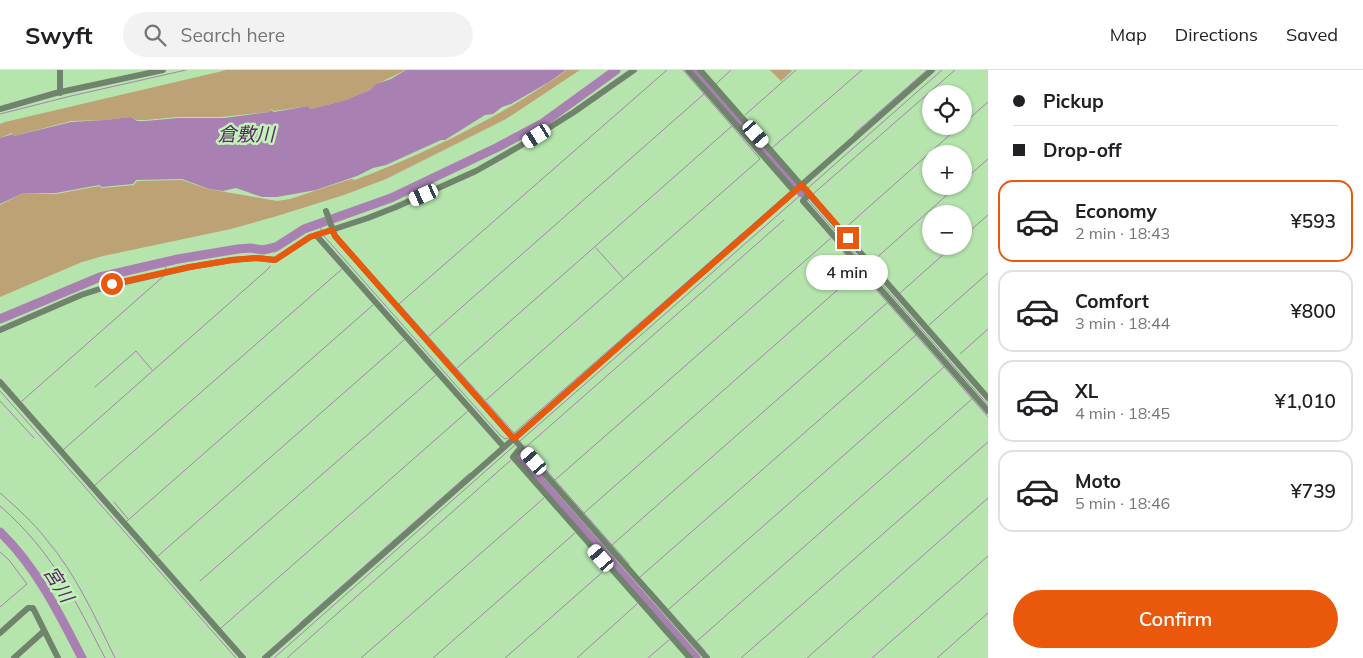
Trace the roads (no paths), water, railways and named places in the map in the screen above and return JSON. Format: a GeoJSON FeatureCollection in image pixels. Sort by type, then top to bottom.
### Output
{"type":"FeatureCollection","features":[{"type":"Feature","properties":{"kind":"street"},"geometry":{"type":"LineString","coordinates":[[58,93],[60,70]]}},
{"type":"Feature","properties":{"kind":"street"},"geometry":{"type":"LineString","coordinates":[[0,108],[163,70]]}},
{"type":"Feature","properties":{"kind":"street"},"geometry":{"type":"LineString","coordinates":[[0,330],[80,295],[112,284],[232,260],[257,258],[275,260],[310,237],[396,207],[476,171],[574,112],[634,70]]}},
{"type":"Feature","properties":{"kind":"street"},"geometry":{"type":"LineString","coordinates":[[688,70],[794,191]]}},
{"type":"Feature","properties":{"kind":"street"},"geometry":{"type":"LineString","coordinates":[[700,70],[988,398]]}},
{"type":"Feature","properties":{"kind":"street"},"geometry":{"type":"LineString","coordinates":[[932,70],[806,190],[803,201],[988,411]]}},
{"type":"Feature","properties":{"kind":"street"},"geometry":{"type":"LineString","coordinates":[[265,658],[504,447],[518,443],[794,191],[806,190]]}},
{"type":"Feature","properties":{"kind":"street"},"geometry":{"type":"LineString","coordinates":[[327,214],[335,236],[707,658]]}},
{"type":"Feature","properties":{"kind":"street"},"geometry":{"type":"LineString","coordinates":[[320,234],[504,447]]}},
{"type":"Feature","properties":{"kind":"street"},"geometry":{"type":"LineString","coordinates":[[0,382],[244,658]]}},
{"type":"Feature","properties":{"kind":"street"},"geometry":{"type":"LineString","coordinates":[[518,443],[513,457],[690,658]]}},
{"type":"Feature","properties":{"kind":"street"},"geometry":{"type":"LineString","coordinates":[[0,633],[30,607],[58,658]]}},
{"type":"Feature","properties":{"kind":"street"},"geometry":{"type":"LineString","coordinates":[[14,658],[44,631]]}},
{"type":"Feature","properties":{"kind":"water","name":"倉敷川"},"geometry":{"type":"Polygon","coordinates":[[[406,70],[566,70],[511,104],[502,107],[493,114],[485,115],[445,140],[441,140],[386,165],[373,168],[357,176],[316,190],[277,197],[262,197],[236,188],[223,191],[209,189],[182,179],[136,180],[133,184],[102,187],[99,185],[56,193],[23,193],[0,204],[0,138],[71,122],[131,117],[137,121],[178,118],[224,118],[308,106],[310,109],[343,101],[370,90],[376,84],[391,79],[406,70]]]}},
{"type":"Feature","properties":{"kind":"waterway"},"geometry":{"type":"LineString","coordinates":[[0,114],[186,70]]}},
{"type":"Feature","properties":{"kind":"waterway"},"geometry":{"type":"LineString","coordinates":[[0,319],[100,277],[178,259],[238,249],[263,250],[276,247],[304,229],[391,198],[498,147],[543,123],[616,70]]}},
{"type":"Feature","properties":{"kind":"waterway"},"geometry":{"type":"LineString","coordinates":[[514,433],[399,304],[667,70]]}},
{"type":"Feature","properties":{"kind":"waterway"},"geometry":{"type":"LineString","coordinates":[[457,368],[732,126],[683,70]]}},
{"type":"Feature","properties":{"kind":"waterway"},"geometry":{"type":"LineString","coordinates":[[693,70],[796,187]]}},
{"type":"Feature","properties":{"kind":"waterway"},"geometry":{"type":"LineString","coordinates":[[716,84],[731,70]]}},
{"type":"Feature","properties":{"kind":"waterway"},"geometry":{"type":"LineString","coordinates":[[745,115],[796,70]]}},
{"type":"Feature","properties":{"kind":"waterway"},"geometry":{"type":"LineString","coordinates":[[772,148],[862,70]]}},
{"type":"Feature","properties":{"kind":"waterway"},"geometry":{"type":"LineString","coordinates":[[854,134],[927,70]]}},
{"type":"Feature","properties":{"kind":"waterway"},"geometry":{"type":"LineString","coordinates":[[808,188],[942,70]]}},
{"type":"Feature","properties":{"kind":"waterway"},"geometry":{"type":"LineString","coordinates":[[813,194],[955,70]]}},
{"type":"Feature","properties":{"kind":"waterway"},"geometry":{"type":"LineString","coordinates":[[429,336],[704,94]]}},
{"type":"Feature","properties":{"kind":"waterway"},"geometry":{"type":"LineString","coordinates":[[972,116],[988,102]]}},
{"type":"Feature","properties":{"kind":"waterway"},"geometry":{"type":"LineString","coordinates":[[486,400],[760,159],[732,126]]}},
{"type":"Feature","properties":{"kind":"waterway"},"geometry":{"type":"LineString","coordinates":[[844,229],[950,135]]}},
{"type":"Feature","properties":{"kind":"waterway"},"geometry":{"type":"LineString","coordinates":[[972,173],[988,159]]}},
{"type":"Feature","properties":{"kind":"waterway"},"geometry":{"type":"LineString","coordinates":[[520,441],[803,193]]}},
{"type":"Feature","properties":{"kind":"waterway"},"geometry":{"type":"LineString","coordinates":[[873,261],[947,195]]}},
{"type":"Feature","properties":{"kind":"waterway"},"geometry":{"type":"LineString","coordinates":[[808,200],[988,405]]}},
{"type":"Feature","properties":{"kind":"waterway"},"geometry":{"type":"LineString","coordinates":[[972,229],[988,215]]}},
{"type":"Feature","properties":{"kind":"waterway"},"geometry":{"type":"LineString","coordinates":[[526,447],[784,220]]}},
{"type":"Feature","properties":{"kind":"waterway"},"geometry":{"type":"LineString","coordinates":[[319,225],[322,231]]}},
{"type":"Feature","properties":{"kind":"waterway"},"geometry":{"type":"LineString","coordinates":[[514,433],[744,232]]}},
{"type":"Feature","properties":{"kind":"waterway"},"geometry":{"type":"LineString","coordinates":[[323,235],[500,435],[505,439],[508,438]]}},
{"type":"Feature","properties":{"kind":"waterway"},"geometry":{"type":"LineString","coordinates":[[555,480],[831,238]]}},
{"type":"Feature","properties":{"kind":"waterway"},"geometry":{"type":"LineString","coordinates":[[273,248],[274,252]]}},
{"type":"Feature","properties":{"kind":"waterway"},"geometry":{"type":"LineString","coordinates":[[596,248],[623,278]]}},
{"type":"Feature","properties":{"kind":"waterway"},"geometry":{"type":"LineString","coordinates":[[843,252],[988,417]]}},
{"type":"Feature","properties":{"kind":"waterway"},"geometry":{"type":"LineString","coordinates":[[900,293],[943,255]]}},
{"type":"Feature","properties":{"kind":"waterway"},"geometry":{"type":"LineString","coordinates":[[165,263],[166,269]]}},
{"type":"Feature","properties":{"kind":"waterway"},"geometry":{"type":"LineString","coordinates":[[63,450],[270,266]]}},
{"type":"Feature","properties":{"kind":"waterway"},"geometry":{"type":"LineString","coordinates":[[95,485],[342,269]]}},
{"type":"Feature","properties":{"kind":"waterway"},"geometry":{"type":"LineString","coordinates":[[584,513],[859,271]]}},
{"type":"Feature","properties":{"kind":"waterway"},"geometry":{"type":"LineString","coordinates":[[929,325],[988,273]]}},
{"type":"Feature","properties":{"kind":"waterway"},"geometry":{"type":"LineString","coordinates":[[22,401],[165,275]]}},
{"type":"Feature","properties":{"kind":"waterway"},"geometry":{"type":"LineString","coordinates":[[612,545],[887,303]]}},
{"type":"Feature","properties":{"kind":"waterway"},"geometry":{"type":"LineString","coordinates":[[127,521],[373,305]]}},
{"type":"Feature","properties":{"kind":"waterway"},"geometry":{"type":"LineString","coordinates":[[960,354],[988,329]]}},
{"type":"Feature","properties":{"kind":"waterway"},"geometry":{"type":"LineString","coordinates":[[640,577],[916,335]]}},
{"type":"Feature","properties":{"kind":"waterway"},"geometry":{"type":"LineString","coordinates":[[158,556],[404,340]]}},
{"type":"Feature","properties":{"kind":"waterway"},"geometry":{"type":"LineString","coordinates":[[95,387],[136,351],[152,370]]}},
{"type":"Feature","properties":{"kind":"waterway"},"geometry":{"type":"LineString","coordinates":[[669,609],[944,367]]}},
{"type":"Feature","properties":{"kind":"waterway"},"geometry":{"type":"LineString","coordinates":[[200,581],[436,375]]}},
{"type":"Feature","properties":{"kind":"waterway"},"geometry":{"type":"LineString","coordinates":[[0,391],[236,658]]}},
{"type":"Feature","properties":{"kind":"waterway"},"geometry":{"type":"LineString","coordinates":[[697,641],[972,399]]}},
{"type":"Feature","properties":{"kind":"waterway"},"geometry":{"type":"LineString","coordinates":[[0,401],[34,438]]}},
{"type":"Feature","properties":{"kind":"waterway"},"geometry":{"type":"LineString","coordinates":[[221,628],[468,411]]}},
{"type":"Feature","properties":{"kind":"waterway"},"geometry":{"type":"LineString","coordinates":[[741,658],[988,442]]}},
{"type":"Feature","properties":{"kind":"waterway"},"geometry":{"type":"LineString","coordinates":[[274,658],[515,445]]}},
{"type":"Feature","properties":{"kind":"waterway"},"geometry":{"type":"LineString","coordinates":[[525,446],[629,564]]}},
{"type":"Feature","properties":{"kind":"waterway"},"geometry":{"type":"LineString","coordinates":[[518,455],[696,658]]}},
{"type":"Feature","properties":{"kind":"waterway"},"geometry":{"type":"LineString","coordinates":[[287,658],[511,460]]}},
{"type":"Feature","properties":{"kind":"waterway"},"geometry":{"type":"LineString","coordinates":[[300,623],[470,473]]}},
{"type":"Feature","properties":{"kind":"waterway"},"geometry":{"type":"LineString","coordinates":[[0,493],[36,527],[57,552],[84,596],[115,658]]}},
{"type":"Feature","properties":{"kind":"waterway"},"geometry":{"type":"LineString","coordinates":[[361,658],[544,498]]}},
{"type":"Feature","properties":{"kind":"waterway"},"geometry":{"type":"LineString","coordinates":[[807,658],[988,498]]}},
{"type":"Feature","properties":{"kind":"waterway"},"geometry":{"type":"LineString","coordinates":[[114,502],[128,519]]}},
{"type":"Feature","properties":{"kind":"waterway"},"geometry":{"type":"LineString","coordinates":[[0,506],[34,540],[48,558],[72,595],[105,658]]}},
{"type":"Feature","properties":{"kind":"waterway","name":"宮川"},"geometry":{"type":"LineString","coordinates":[[0,532],[36,576],[56,608],[82,658]]}},
{"type":"Feature","properties":{"kind":"waterway"},"geometry":{"type":"LineString","coordinates":[[433,658],[575,533]]}},
{"type":"Feature","properties":{"kind":"waterway"},"geometry":{"type":"LineString","coordinates":[[0,552],[9,560],[27,584],[0,607]]}},
{"type":"Feature","properties":{"kind":"waterway"},"geometry":{"type":"LineString","coordinates":[[872,658],[988,556]]}},
{"type":"Feature","properties":{"kind":"waterway"},"geometry":{"type":"LineString","coordinates":[[505,658],[606,569]]}},
{"type":"Feature","properties":{"kind":"waterway"},"geometry":{"type":"LineString","coordinates":[[649,588],[705,651]]}},
{"type":"Feature","properties":{"kind":"waterway"},"geometry":{"type":"LineString","coordinates":[[577,658],[637,604]]}},
{"type":"Feature","properties":{"kind":"waterway"},"geometry":{"type":"LineString","coordinates":[[937,658],[988,613]]}},
{"type":"Feature","properties":{"kind":"waterway"},"geometry":{"type":"LineString","coordinates":[[648,658],[669,640]]}}]}
